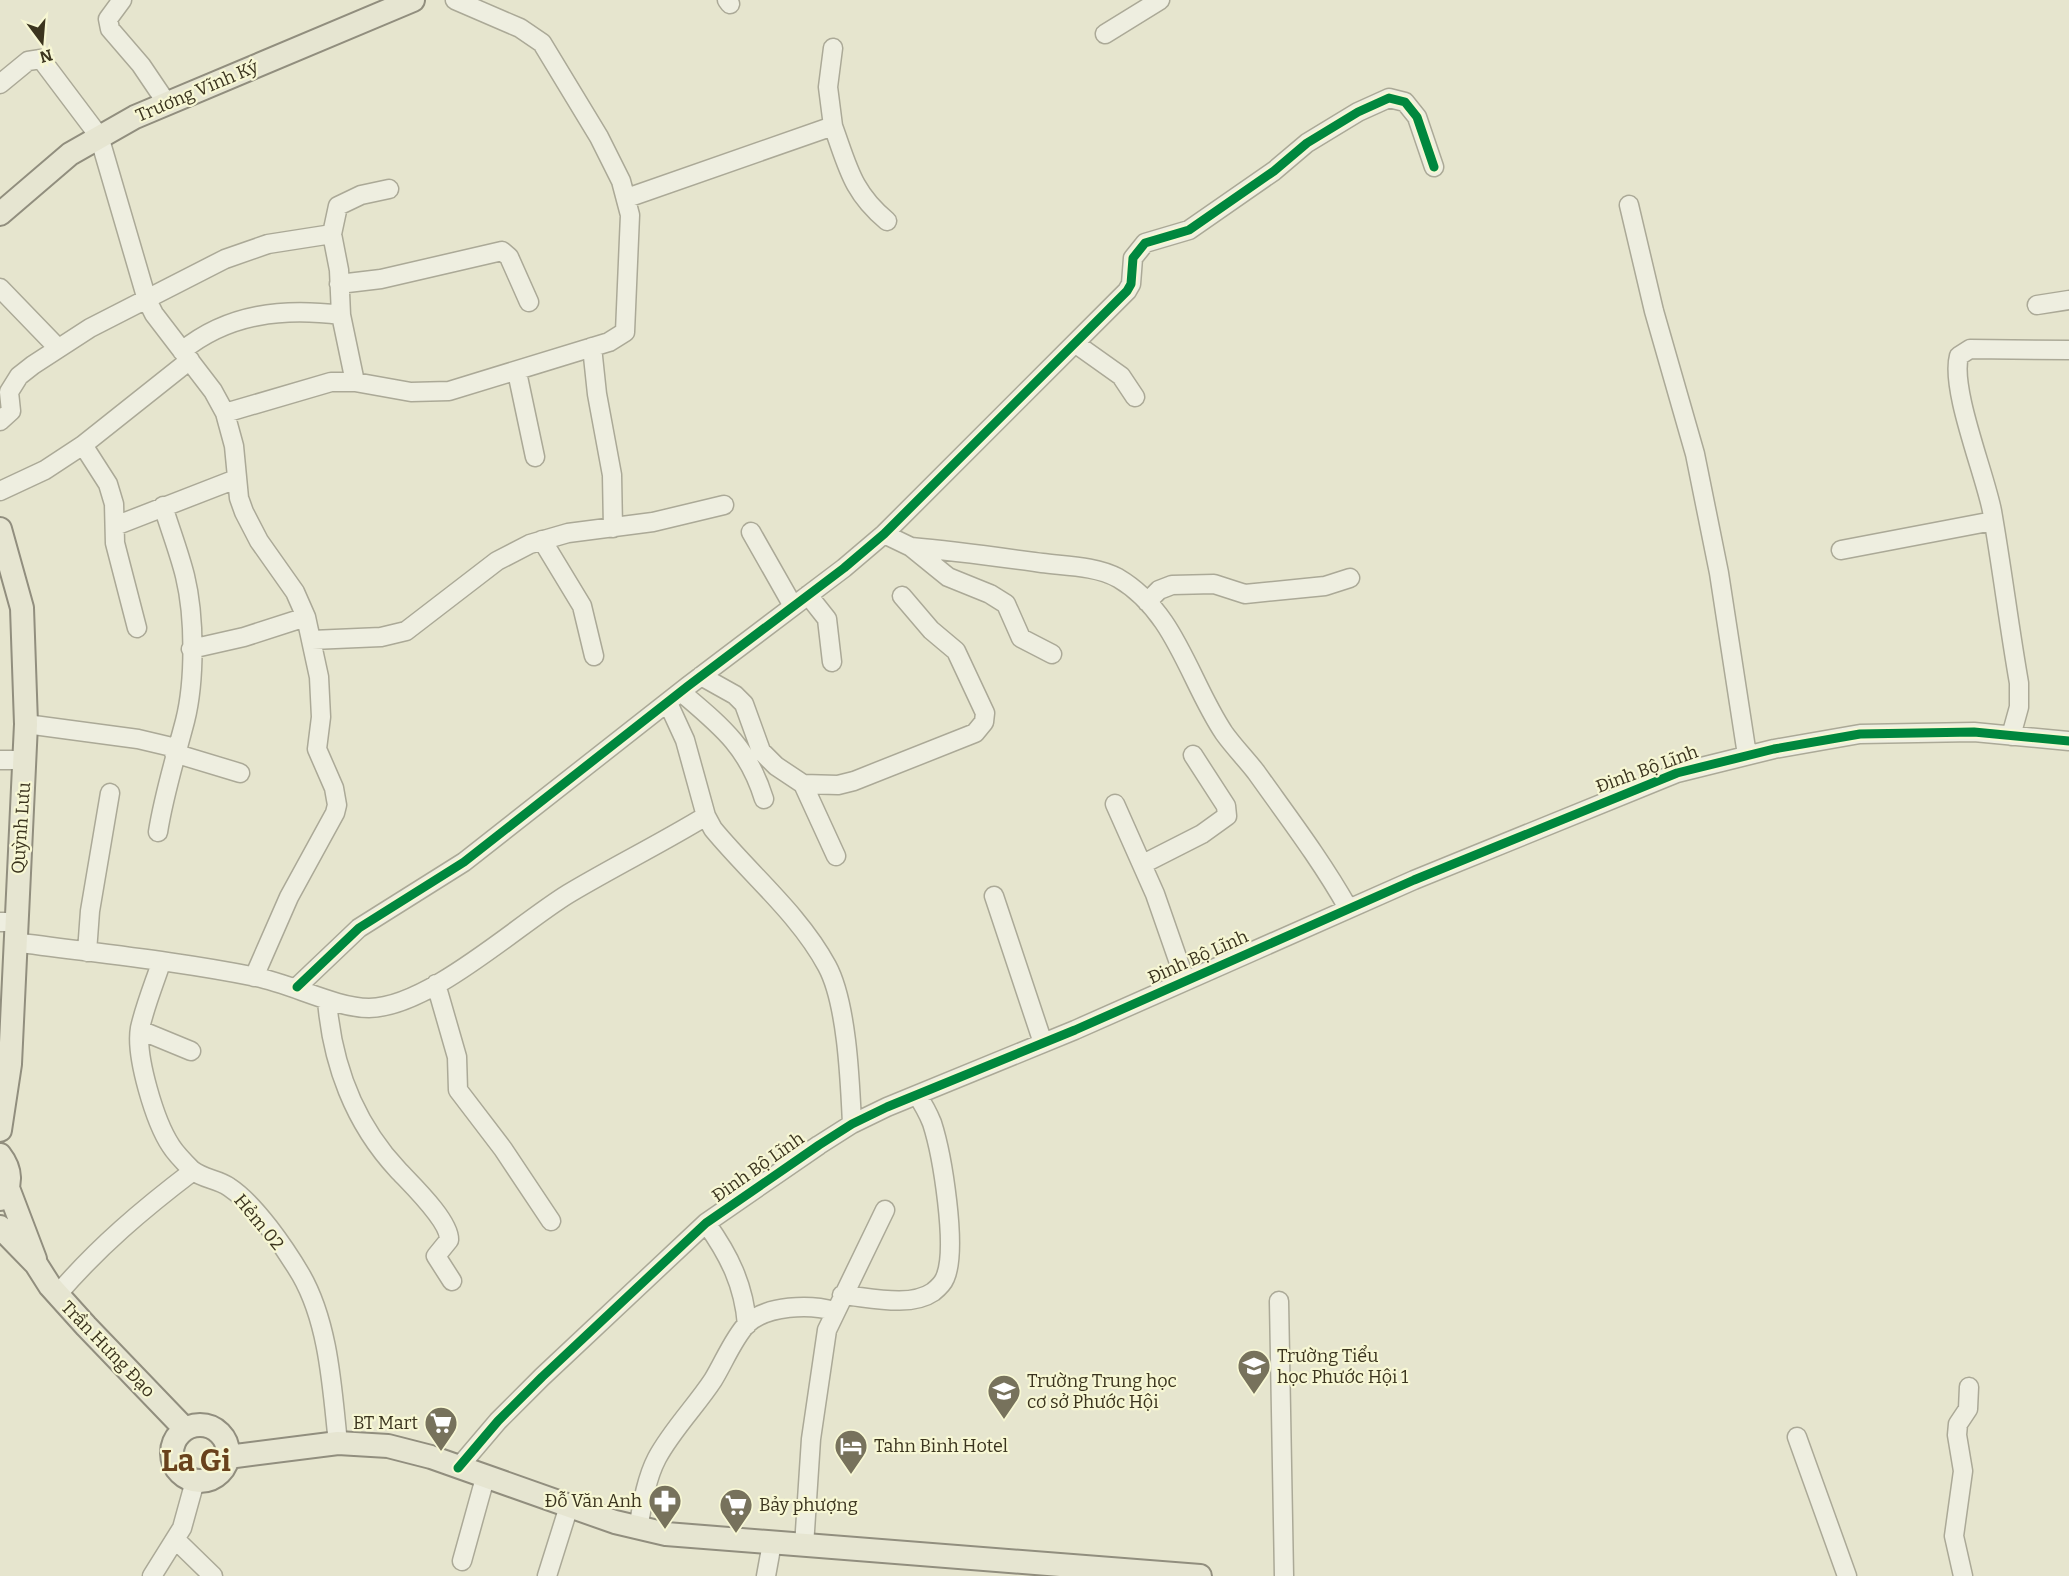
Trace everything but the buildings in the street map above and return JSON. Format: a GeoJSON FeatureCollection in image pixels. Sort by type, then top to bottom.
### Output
{"type":"FeatureCollection","features":[{"type":"Feature","properties":{"kind":"main road","name":"Trương Vĩnh Ký"},"geometry":{"type":"LineString","coordinates":[[0,214],[45,173],[99,136],[166,102],[413,0]]}},
{"type":"Feature","properties":{"kind":"main road","name":"Quỳnh Lưu"},"geometry":{"type":"LineString","coordinates":[[0,529],[22,609],[26,724],[25,760],[10,929],[10,1064],[0,1130]]}},
{"type":"Feature","properties":{"kind":"main road","name":"Trần Hưng Đạo"},"geometry":{"type":"LineString","coordinates":[[0,1155],[9,1171],[4,1193],[25,1228],[36,1264]]}},
{"type":"Feature","properties":{"kind":"main road","name":"Trần Hưng Đạo"},"geometry":{"type":"LineString","coordinates":[[0,1227],[36,1264],[57,1295],[185,1429]]}},
{"type":"Feature","properties":{"kind":"main road"},"geometry":{"type":"LineString","coordinates":[[197,1425],[213,1428],[225,1440],[228,1457],[226,1465],[215,1478],[195,1481],[182,1476],[172,1463],[172,1446],[185,1429],[197,1425]]}},
{"type":"Feature","properties":{"kind":"main road"},"geometry":{"type":"LineString","coordinates":[[228,1457],[338,1443],[388,1446],[638,1529],[804,1546],[886,1550],[1120,1573],[1200,1576]]}},
{"type":"Feature","properties":{"kind":"street"},"geometry":{"type":"LineString","coordinates":[[122,0],[108,19],[110,29],[141,65],[166,102]]}},
{"type":"Feature","properties":{"kind":"street"},"geometry":{"type":"LineString","coordinates":[[225,413],[314,385],[355,382],[394,391],[433,393],[517,372],[616,339],[626,328],[630,234],[627,198],[599,137],[542,43],[520,28],[455,0]]}},
{"type":"Feature","properties":{"kind":"street"},"geometry":{"type":"LineString","coordinates":[[1105,34],[1160,0]]}},
{"type":"Feature","properties":{"kind":"street"},"geometry":{"type":"LineString","coordinates":[[833,48],[828,87],[833,126],[858,192],[866,203],[887,221]]}},
{"type":"Feature","properties":{"kind":"street"},"geometry":{"type":"LineString","coordinates":[[0,84],[28,61],[41,59],[99,136],[147,300],[154,314],[225,413],[234,446],[239,498],[252,529],[291,583],[306,617],[321,696],[316,749],[334,788],[337,804],[330,825],[289,897],[254,977]]}},
{"type":"Feature","properties":{"kind":"street"},"geometry":{"type":"LineString","coordinates":[[297,987],[359,928],[464,862],[701,676],[808,596],[884,534],[1127,291],[1131,284],[1133,258],[1145,243],[1189,230],[1275,171],[1307,143],[1377,102],[1397,98],[1412,108],[1423,131],[1434,167]]}},
{"type":"Feature","properties":{"kind":"street"},"geometry":{"type":"LineString","coordinates":[[627,198],[833,126]]}},
{"type":"Feature","properties":{"kind":"street"},"geometry":{"type":"LineString","coordinates":[[355,382],[340,315],[338,258],[332,234],[338,206],[361,195],[389,189]]}},
{"type":"Feature","properties":{"kind":"street"},"geometry":{"type":"LineString","coordinates":[[1629,205],[1654,311],[1695,454],[1719,573],[1747,755]]}},
{"type":"Feature","properties":{"kind":"street"},"geometry":{"type":"LineString","coordinates":[[0,421],[11,411],[9,392],[19,376],[90,328],[249,249],[301,237],[332,234]]}},
{"type":"Feature","properties":{"kind":"street"},"geometry":{"type":"LineString","coordinates":[[339,284],[381,279],[502,251],[507,252],[529,302]]}},
{"type":"Feature","properties":{"kind":"street"},"geometry":{"type":"LineString","coordinates":[[0,288],[58,348]]}},
{"type":"Feature","properties":{"kind":"street"},"geometry":{"type":"LineString","coordinates":[[2037,305],[2069,300]]}},
{"type":"Feature","properties":{"kind":"street"},"geometry":{"type":"LineString","coordinates":[[0,491],[45,470],[83,446],[186,356],[199,338],[215,329],[266,313],[303,310],[340,315]]}},
{"type":"Feature","properties":{"kind":"street"},"geometry":{"type":"LineString","coordinates":[[1076,344],[1121,376],[1135,398]]}},
{"type":"Feature","properties":{"kind":"street"},"geometry":{"type":"LineString","coordinates":[[592,347],[597,394],[612,475],[613,528]]}},
{"type":"Feature","properties":{"kind":"street"},"geometry":{"type":"LineString","coordinates":[[2011,736],[2019,707],[2019,683],[1993,521],[1964,410],[1957,364],[1959,356],[1970,349],[2069,350]]}},
{"type":"Feature","properties":{"kind":"street"},"geometry":{"type":"LineString","coordinates":[[517,372],[535,457]]}},
{"type":"Feature","properties":{"kind":"street"},"geometry":{"type":"LineString","coordinates":[[83,446],[108,484],[114,504],[115,543],[137,628]]}},
{"type":"Feature","properties":{"kind":"street"},"geometry":{"type":"LineString","coordinates":[[115,526],[236,479]]}},
{"type":"Feature","properties":{"kind":"street"},"geometry":{"type":"LineString","coordinates":[[312,640],[381,637],[406,631],[497,561],[542,540],[584,530],[653,522],[724,505]]}},
{"type":"Feature","properties":{"kind":"street"},"geometry":{"type":"LineString","coordinates":[[158,832],[175,750],[187,706],[191,649],[185,577],[163,506]]}},
{"type":"Feature","properties":{"kind":"street"},"geometry":{"type":"LineString","coordinates":[[1841,549],[1993,521]]}},
{"type":"Feature","properties":{"kind":"street"},"geometry":{"type":"LineString","coordinates":[[751,532],[793,606]]}},
{"type":"Feature","properties":{"kind":"street"},"geometry":{"type":"LineString","coordinates":[[884,534],[911,547],[939,572],[1006,604],[1021,638],[1052,654]]}},
{"type":"Feature","properties":{"kind":"street"},"geometry":{"type":"LineString","coordinates":[[542,540],[582,606],[594,656]]}},
{"type":"Feature","properties":{"kind":"street"},"geometry":{"type":"LineString","coordinates":[[911,547],[966,552],[1105,572],[1118,578],[1147,602],[1172,633],[1207,706],[1225,735],[1310,847],[1348,908]]}},
{"type":"Feature","properties":{"kind":"street"},"geometry":{"type":"LineString","coordinates":[[1147,602],[1160,590],[1172,585],[1214,584],[1245,594],[1325,586],[1350,578]]}},
{"type":"Feature","properties":{"kind":"street"},"geometry":{"type":"LineString","coordinates":[[808,596],[827,619],[832,662]]}},
{"type":"Feature","properties":{"kind":"street"},"geometry":{"type":"LineString","coordinates":[[803,784],[838,785],[854,781],[975,733],[984,722],[985,713],[956,651],[931,630],[902,596]]}},
{"type":"Feature","properties":{"kind":"street"},"geometry":{"type":"LineString","coordinates":[[191,649],[244,638],[306,617]]}},
{"type":"Feature","properties":{"kind":"street"},"geometry":{"type":"LineString","coordinates":[[701,676],[740,699],[761,751],[776,766],[803,784],[836,856]]}},
{"type":"Feature","properties":{"kind":"street"},"geometry":{"type":"LineString","coordinates":[[674,697],[735,740],[757,776],[764,800]]}},
{"type":"Feature","properties":{"kind":"street"},"geometry":{"type":"LineString","coordinates":[[674,697],[705,816],[729,849],[800,928],[828,968],[841,1016],[849,1068],[852,1124]]}},
{"type":"Feature","properties":{"kind":"street"},"geometry":{"type":"LineString","coordinates":[[26,724],[138,739],[240,773]]}},
{"type":"Feature","properties":{"kind":"street","name":"Đinh Bộ Lĩnh"},"geometry":{"type":"LineString","coordinates":[[458,1468],[498,1421],[542,1377],[706,1223],[743,1195],[852,1124],[1043,1043],[1348,908],[1677,773],[1747,755],[1860,734],[1921,731],[2069,741]]}},
{"type":"Feature","properties":{"kind":"street"},"geometry":{"type":"LineString","coordinates":[[1143,864],[1202,834],[1227,816],[1226,806],[1193,755]]}},
{"type":"Feature","properties":{"kind":"street"},"geometry":{"type":"LineString","coordinates":[[0,760],[25,760]]}},
{"type":"Feature","properties":{"kind":"street"},"geometry":{"type":"LineString","coordinates":[[87,952],[90,911],[110,793]]}},
{"type":"Feature","properties":{"kind":"street"},"geometry":{"type":"LineString","coordinates":[[1115,804],[1143,864],[1185,980]]}},
{"type":"Feature","properties":{"kind":"street"},"geometry":{"type":"LineString","coordinates":[[10,929],[87,952],[254,977],[297,987],[327,1000],[357,1007],[382,1006],[436,984],[463,969],[567,895],[705,816]]}},
{"type":"Feature","properties":{"kind":"street"},"geometry":{"type":"LineString","coordinates":[[994,896],[1043,1043]]}},
{"type":"Feature","properties":{"kind":"street"},"geometry":{"type":"LineString","coordinates":[[161,963],[140,1030],[191,1051]]}},
{"type":"Feature","properties":{"kind":"street"},"geometry":{"type":"LineString","coordinates":[[436,984],[457,1057],[458,1090],[504,1149],[551,1221]]}},
{"type":"Feature","properties":{"kind":"street"},"geometry":{"type":"LineString","coordinates":[[327,1000],[333,1048],[356,1112],[373,1141],[422,1196],[448,1232],[448,1240],[436,1256],[452,1281]]}},
{"type":"Feature","properties":{"kind":"street","name":"Hẻm 02"},"geometry":{"type":"LineString","coordinates":[[140,1030],[145,1074],[161,1125],[171,1146],[193,1171],[225,1185],[240,1197],[270,1230],[300,1274],[316,1310],[322,1331],[338,1443]]}},
{"type":"Feature","properties":{"kind":"street"},"geometry":{"type":"LineString","coordinates":[[638,1529],[644,1496],[656,1461],[713,1380],[747,1324],[761,1316],[792,1307],[917,1298],[931,1294],[945,1279],[950,1252],[942,1167],[932,1124],[917,1095]]}},
{"type":"Feature","properties":{"kind":"street"},"geometry":{"type":"LineString","coordinates":[[57,1295],[84,1263],[120,1228],[193,1171]]}},
{"type":"Feature","properties":{"kind":"street"},"geometry":{"type":"LineString","coordinates":[[804,1546],[817,1390],[825,1338],[838,1303],[885,1210]]}},
{"type":"Feature","properties":{"kind":"street"},"geometry":{"type":"LineString","coordinates":[[706,1223],[736,1274],[746,1306],[747,1324]]}},
{"type":"Feature","properties":{"kind":"street"},"geometry":{"type":"LineString","coordinates":[[1279,1301],[1284,1576]]}},
{"type":"Feature","properties":{"kind":"street"},"geometry":{"type":"LineString","coordinates":[[1963,1576],[1954,1536],[1963,1471],[1957,1435],[1958,1424],[1968,1409],[1969,1387]]}},
{"type":"Feature","properties":{"kind":"street"},"geometry":{"type":"LineString","coordinates":[[1797,1437],[1847,1576]]}},
{"type":"Feature","properties":{"kind":"street"},"geometry":{"type":"LineString","coordinates":[[462,1561],[486,1478]]}},
{"type":"Feature","properties":{"kind":"street"},"geometry":{"type":"LineString","coordinates":[[152,1576],[176,1540],[195,1481]]}},
{"type":"Feature","properties":{"kind":"street"},"geometry":{"type":"LineString","coordinates":[[547,1576],[569,1506]]}},
{"type":"Feature","properties":{"kind":"street"},"geometry":{"type":"LineString","coordinates":[[176,1540],[213,1576]]}},
{"type":"Feature","properties":{"kind":"street"},"geometry":{"type":"LineString","coordinates":[[766,1576],[772,1543]]}},
{"type":"Feature","properties":{"kind":"cycle path"},"geometry":{"type":"LineString","coordinates":[[297,987],[359,928],[464,862],[688,686],[844,568],[884,534],[1127,291],[1131,284],[1133,258],[1145,243],[1189,230],[1274,171],[1307,143],[1358,112],[1389,98],[1405,102],[1417,117],[1434,167]]}},
{"type":"Feature","properties":{"kind":"cycle path"},"geometry":{"type":"LineString","coordinates":[[458,1468],[498,1421],[542,1377],[706,1223],[819,1145],[852,1124],[887,1107],[1075,1030],[1414,880],[1677,773],[1774,749],[1860,734],[1974,732],[2069,741]]}},
{"type":"Feature","properties":{"kind":"place","name":"Trường Tiểu học Phước Hội 1"},"geometry":{"type":"Point","coordinates":[1254,1395]}},
{"type":"Feature","properties":{"kind":"place","name":"Trường Trung học cơ sở Phước Hội"},"geometry":{"type":"Point","coordinates":[1004,1420]}},
{"type":"Feature","properties":{"kind":"place","name":"BT Mart"},"geometry":{"type":"Point","coordinates":[441,1452]}},
{"type":"Feature","properties":{"kind":"place","name":"Tahn Binh Hotel"},"geometry":{"type":"Point","coordinates":[851,1475]}},
{"type":"Feature","properties":{"kind":"place","name":"Đỗ Văn Anh"},"geometry":{"type":"Point","coordinates":[665,1530]}},
{"type":"Feature","properties":{"kind":"place","name":"Bảy phượng"},"geometry":{"type":"Point","coordinates":[736,1534]}},
{"type":"Feature","properties":{"kind":"district","name":"La Gi"},"geometry":{"type":"Point","coordinates":[196,1461]}}]}
